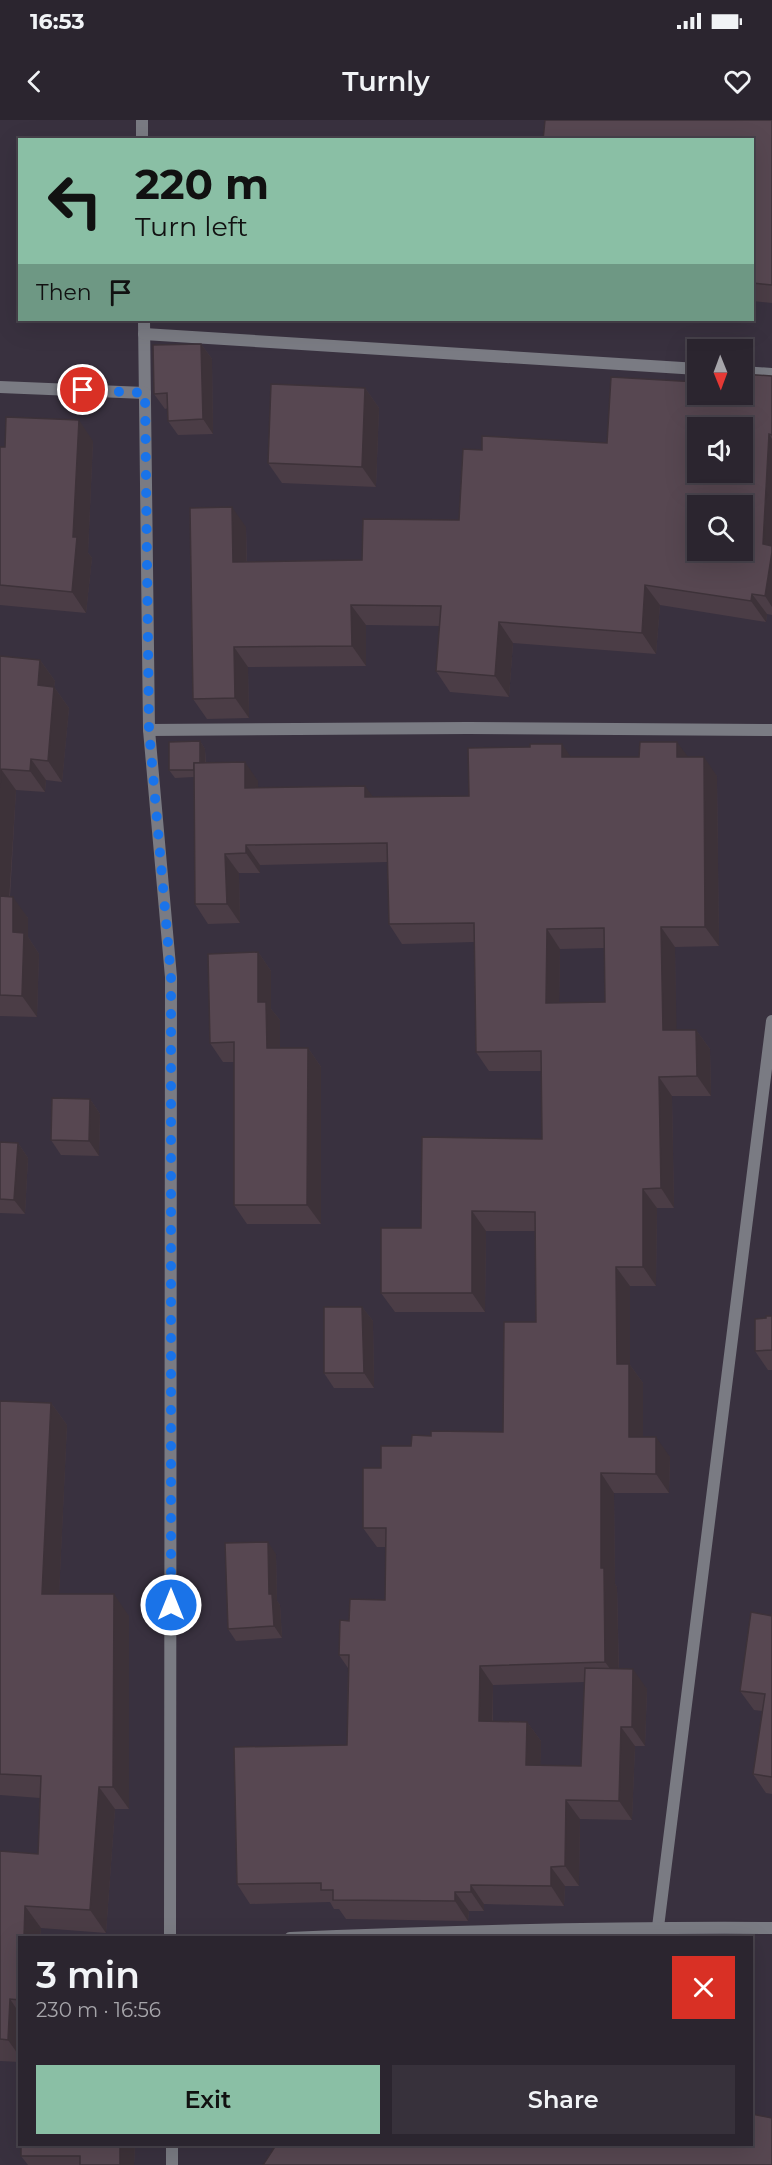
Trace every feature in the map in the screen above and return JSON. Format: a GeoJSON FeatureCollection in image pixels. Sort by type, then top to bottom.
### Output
{"type":"FeatureCollection","features":[{"type":"Feature","properties":{"kind":"street"},"geometry":{"type":"LineString","coordinates":[[142,120],[142,138]]}},
{"type":"Feature","properties":{"kind":"street"},"geometry":{"type":"LineString","coordinates":[[144,321],[149,730],[171,977],[170,1936]]}},
{"type":"Feature","properties":{"kind":"street"},"geometry":{"type":"LineString","coordinates":[[144,334],[687,368]]}},
{"type":"Feature","properties":{"kind":"street"},"geometry":{"type":"LineString","coordinates":[[753,373],[772,374]]}},
{"type":"Feature","properties":{"kind":"street"},"geometry":{"type":"LineString","coordinates":[[0,387],[145,393]]}},
{"type":"Feature","properties":{"kind":"street"},"geometry":{"type":"LineString","coordinates":[[149,730],[468,728],[772,730]]}},
{"type":"Feature","properties":{"kind":"street"},"geometry":{"type":"LineString","coordinates":[[658,1927],[772,1021]]}},
{"type":"Feature","properties":{"kind":"street"},"geometry":{"type":"LineString","coordinates":[[339,1936],[658,1927],[772,1928]]}},
{"type":"Feature","properties":{"kind":"street"},"geometry":{"type":"LineString","coordinates":[[172,2146],[172,2165]]}},
{"type":"Feature","properties":{"kind":"building"},"geometry":{"type":"Polygon","coordinates":[[[545,120],[772,120],[772,285],[754,283],[754,138],[543,138],[545,120]]]}},
{"type":"Feature","properties":{"kind":"building"},"geometry":{"type":"Polygon","coordinates":[[[201,344],[203,419],[168,421],[167,393],[154,394],[153,345],[201,344]]]}},
{"type":"Feature","properties":{"kind":"building"},"geometry":{"type":"Polygon","coordinates":[[[753,375],[772,376],[772,435],[769,434],[763,544],[772,546],[772,552],[765,596],[752,594],[751,601],[645,585],[642,633],[499,622],[495,676],[436,671],[441,606],[351,605],[352,646],[234,647],[235,698],[193,699],[190,508],[232,507],[233,562],[362,560],[363,519],[459,520],[463,449],[482,450],[482,436],[607,443],[611,377],[687,381],[687,405],[753,405],[753,375]]]}},
{"type":"Feature","properties":{"kind":"building"},"geometry":{"type":"Polygon","coordinates":[[[271,384],[365,388],[362,467],[268,463],[271,384]]]}},
{"type":"Feature","properties":{"kind":"building"},"geometry":{"type":"Polygon","coordinates":[[[6,417],[79,420],[73,537],[77,537],[72,592],[0,585],[0,447],[5,447],[6,417]]]}},
{"type":"Feature","properties":{"kind":"building"},"geometry":{"type":"Polygon","coordinates":[[[0,656],[40,660],[38,685],[54,687],[48,761],[31,759],[30,771],[1,769],[0,788],[0,656]]]}},
{"type":"Feature","properties":{"kind":"building"},"geometry":{"type":"Polygon","coordinates":[[[200,741],[200,763],[194,763],[194,770],[169,770],[169,742],[200,741]]]}},
{"type":"Feature","properties":{"kind":"building"},"geometry":{"type":"Polygon","coordinates":[[[640,742],[677,742],[677,757],[704,757],[705,927],[661,927],[663,1030],[696,1030],[697,1076],[659,1077],[661,1188],[643,1189],[643,1267],[616,1267],[617,1364],[629,1364],[629,1437],[656,1437],[656,1474],[601,1473],[601,1568],[604,1568],[605,1662],[480,1666],[479,1721],[527,1722],[526,1765],[581,1766],[585,1668],[633,1669],[632,1727],[621,1727],[619,1801],[566,1800],[565,1866],[551,1867],[551,1886],[471,1885],[471,1892],[455,1892],[455,1901],[333,1900],[333,1890],[321,1890],[321,1883],[237,1884],[234,1747],[347,1745],[349,1655],[339,1655],[340,1620],[349,1621],[350,1599],[385,1600],[386,1528],[363,1528],[363,1468],[381,1468],[381,1446],[411,1446],[412,1435],[431,1436],[431,1431],[503,1432],[504,1322],[536,1322],[535,1212],[472,1211],[472,1293],[381,1293],[381,1228],[421,1228],[422,1137],[542,1139],[541,1051],[476,1052],[474,923],[389,924],[387,843],[246,845],[246,853],[225,854],[227,904],[195,904],[194,763],[245,762],[245,788],[365,786],[365,797],[469,796],[468,748],[562,744],[562,757],[639,757],[640,742]],[[604,928],[547,929],[546,1003],[605,1002],[604,928]]]}},
{"type":"Feature","properties":{"kind":"building"},"geometry":{"type":"Polygon","coordinates":[[[0,896],[13,897],[13,932],[24,933],[22,996],[0,995],[0,896]]]}},
{"type":"Feature","properties":{"kind":"building"},"geometry":{"type":"Polygon","coordinates":[[[258,952],[258,1002],[266,1002],[267,1048],[308,1048],[307,1205],[234,1205],[234,1042],[210,1043],[208,954],[258,952]]]}},
{"type":"Feature","properties":{"kind":"building"},"geometry":{"type":"Polygon","coordinates":[[[52,1098],[90,1099],[89,1141],[51,1140],[52,1098]]]}},
{"type":"Feature","properties":{"kind":"building"},"geometry":{"type":"Polygon","coordinates":[[[0,1142],[18,1143],[14,1200],[0,1199],[0,1142]]]}},
{"type":"Feature","properties":{"kind":"building"},"geometry":{"type":"Polygon","coordinates":[[[324,1307],[362,1307],[364,1373],[324,1373],[324,1307]]]}},
{"type":"Feature","properties":{"kind":"building"},"geometry":{"type":"Polygon","coordinates":[[[766,1316],[772,1316],[772,1350],[755,1351],[755,1319],[766,1318],[766,1316]]]}},
{"type":"Feature","properties":{"kind":"building"},"geometry":{"type":"Polygon","coordinates":[[[0,1401],[51,1403],[42,1594],[114,1594],[113,1787],[99,1787],[90,1910],[25,1906],[24,1936],[18,1936],[18,2000],[10,1999],[8,2040],[0,2039],[0,1851],[38,1854],[41,1776],[0,1774],[0,1401]]]}},
{"type":"Feature","properties":{"kind":"building"},"geometry":{"type":"Polygon","coordinates":[[[268,1542],[269,1594],[272,1594],[274,1626],[228,1629],[225,1543],[268,1542]]]}},
{"type":"Feature","properties":{"kind":"building"},"geometry":{"type":"Polygon","coordinates":[[[751,1612],[772,1616],[772,1777],[753,1774],[765,1694],[740,1691],[751,1612]]]}},
{"type":"Feature","properties":{"kind":"building"},"geometry":{"type":"Polygon","coordinates":[[[753,2114],[772,2118],[772,2165],[263,2165],[275,2146],[753,2146],[753,2114]]]}},
{"type":"Feature","properties":{"kind":"building"},"geometry":{"type":"Polygon","coordinates":[[[21,2146],[120,2146],[120,2165],[80,2165],[80,2156],[21,2156],[21,2146]]]}},
{"type":"Feature","properties":{"kind":"route"},"geometry":{"type":"LineString","coordinates":[[83,390],[145,393],[149,730],[171,977],[171,1605]]}}]}
